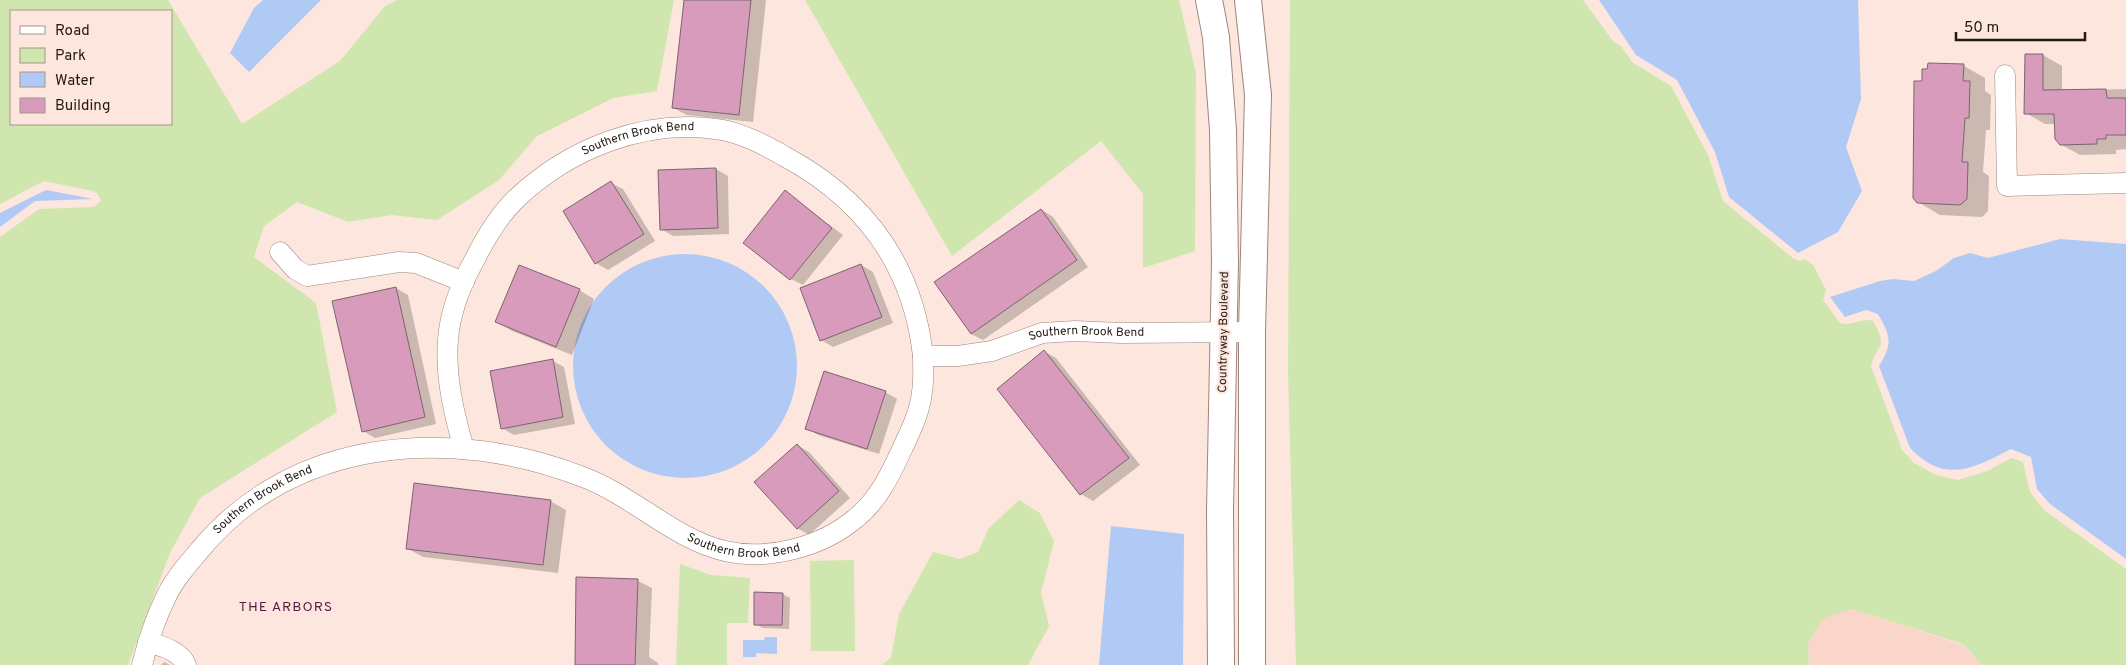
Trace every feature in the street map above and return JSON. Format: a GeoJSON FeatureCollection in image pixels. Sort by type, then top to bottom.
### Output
{"type":"FeatureCollection","features":[{"type":"Feature","properties":{"kind":"street","name":"Countryway Boulevard"},"geometry":{"type":"LineString","coordinates":[[1209,0],[1216,37],[1223,130],[1224,333],[1220,510],[1221,665]]}},
{"type":"Feature","properties":{"kind":"street"},"geometry":{"type":"LineString","coordinates":[[1248,0],[1258,95],[1252,332],[1252,665]]}},
{"type":"Feature","properties":{"kind":"street"},"geometry":{"type":"LineString","coordinates":[[2005,75],[2008,186],[2126,183]]}},
{"type":"Feature","properties":{"kind":"street","name":"Southern Brook Bend"},"geometry":{"type":"LineString","coordinates":[[142,665],[148,642],[167,595],[183,571],[211,537],[240,509],[275,485],[316,466],[367,453],[410,449],[464,449],[504,454],[546,464],[616,492],[688,536],[723,551],[751,555],[793,550],[822,538],[856,518],[889,479],[917,416],[923,390],[923,356],[920,327],[908,290],[891,254],[868,221],[834,187],[800,164],[758,142],[716,129],[669,127],[631,134],[584,151],[551,169],[516,200],[488,234],[456,299],[448,340],[448,380],[454,413],[464,449]]}},
{"type":"Feature","properties":{"kind":"street"},"geometry":{"type":"LineString","coordinates":[[280,252],[296,269],[308,276],[399,262],[416,264],[464,282]]}},
{"type":"Feature","properties":{"kind":"street","name":"Southern Brook Bend"},"geometry":{"type":"LineString","coordinates":[[923,356],[958,356],[992,351],[1042,333],[1075,331],[1121,333],[1252,332]]}},
{"type":"Feature","properties":{"kind":"street"},"geometry":{"type":"LineString","coordinates":[[148,642],[176,653],[184,660],[186,665]]}},
{"type":"Feature","properties":{"kind":"shaded area"},"geometry":{"type":"Polygon","coordinates":[[[1851,609],[1963,645],[1982,665],[1809,665],[1808,645],[1822,619],[1851,609]]]}},
{"type":"Feature","properties":{"kind":"green space"},"geometry":{"type":"Polygon","coordinates":[[[0,0],[168,0],[242,124],[340,61],[385,6],[397,0],[674,0],[657,91],[613,98],[537,136],[499,180],[437,220],[392,215],[348,222],[297,202],[264,226],[254,257],[316,303],[337,412],[200,498],[170,553],[128,665],[0,665],[0,237],[39,209],[94,207],[101,201],[98,194],[93,191],[44,181],[0,204],[0,0]]]}},
{"type":"Feature","properties":{"kind":"green space"},"geometry":{"type":"Polygon","coordinates":[[[805,0],[1179,0],[1196,73],[1195,251],[1143,268],[1143,194],[1101,141],[952,256],[805,0]]]}},
{"type":"Feature","properties":{"kind":"green space"},"geometry":{"type":"Polygon","coordinates":[[[1290,0],[1583,0],[1613,41],[1621,46],[1632,62],[1671,86],[1708,155],[1723,201],[1794,259],[1800,261],[1805,259],[1813,265],[1826,290],[1823,300],[1840,323],[1849,324],[1865,320],[1873,321],[1881,342],[1871,366],[1902,450],[1914,463],[1936,475],[1958,480],[1987,471],[2012,458],[2023,462],[2030,492],[2044,510],[2126,569],[2126,665],[1982,665],[1963,644],[1851,609],[1822,619],[1808,645],[1809,665],[1296,665],[1288,372],[1290,0]]]}},
{"type":"Feature","properties":{"kind":"green space"},"geometry":{"type":"Polygon","coordinates":[[[1019,500],[1040,513],[1054,541],[1041,593],[1049,626],[1028,665],[881,665],[891,658],[899,614],[933,552],[960,559],[978,552],[989,528],[1019,500]]]}},
{"type":"Feature","properties":{"kind":"green space"},"geometry":{"type":"Polygon","coordinates":[[[854,560],[855,651],[811,651],[810,561],[854,560]]]}},
{"type":"Feature","properties":{"kind":"green space"},"geometry":{"type":"Polygon","coordinates":[[[680,564],[711,575],[750,578],[748,623],[727,623],[727,665],[676,665],[680,564]]]}},
{"type":"Feature","properties":{"kind":"water"},"geometry":{"type":"Polygon","coordinates":[[[263,0],[321,0],[249,72],[230,53],[254,8],[263,0]]]}},
{"type":"Feature","properties":{"kind":"water"},"geometry":{"type":"Polygon","coordinates":[[[1599,0],[1858,0],[1861,99],[1846,147],[1862,191],[1838,232],[1798,253],[1729,197],[1715,152],[1677,80],[1636,55],[1599,0]]]}},
{"type":"Feature","properties":{"kind":"water"},"geometry":{"type":"Polygon","coordinates":[[[46,190],[93,199],[35,201],[0,227],[0,213],[46,190]]]}},
{"type":"Feature","properties":{"kind":"water"},"geometry":{"type":"Polygon","coordinates":[[[2060,239],[2126,244],[2126,559],[2050,504],[2037,489],[2031,457],[2011,449],[1971,467],[1947,469],[1935,466],[1910,448],[1879,366],[1888,346],[1889,340],[1886,329],[1878,314],[1866,310],[1845,317],[1830,297],[1880,281],[1893,279],[1914,281],[1936,271],[1954,258],[1970,253],[1988,258],[2060,239]]]}},
{"type":"Feature","properties":{"kind":"water"},"geometry":{"type":"Polygon","coordinates":[[[674,254],[696,254],[728,262],[738,267],[756,279],[772,295],[789,323],[795,344],[797,366],[795,388],[789,409],[772,437],[756,453],[728,470],[696,478],[674,478],[642,470],[632,465],[614,453],[598,437],[581,409],[573,377],[573,355],[581,323],[586,313],[598,295],[614,279],[642,262],[674,254]]]}},
{"type":"Feature","properties":{"kind":"water"},"geometry":{"type":"Polygon","coordinates":[[[1111,526],[1184,534],[1183,665],[1099,665],[1111,526]]]}},
{"type":"Feature","properties":{"kind":"water"},"geometry":{"type":"Polygon","coordinates":[[[765,637],[777,637],[777,654],[756,653],[756,657],[743,657],[743,640],[764,640],[765,637]]]}},
{"type":"Feature","properties":{"kind":"building"},"geometry":{"type":"Polygon","coordinates":[[[684,0],[751,0],[739,115],[672,108],[684,0]]]}},
{"type":"Feature","properties":{"kind":"building"},"geometry":{"type":"Polygon","coordinates":[[[2025,54],[2043,54],[2043,90],[2106,89],[2107,98],[2126,98],[2126,135],[2106,135],[2106,139],[2097,139],[2097,144],[2060,145],[2055,139],[2054,114],[2024,114],[2025,54]]]}},
{"type":"Feature","properties":{"kind":"building"},"geometry":{"type":"Polygon","coordinates":[[[1928,63],[1964,64],[1963,81],[1970,81],[1969,118],[1965,118],[1962,162],[1968,162],[1967,199],[1960,205],[1917,203],[1913,198],[1914,81],[1922,81],[1922,69],[1927,69],[1928,63]]]}},
{"type":"Feature","properties":{"kind":"building"},"geometry":{"type":"Polygon","coordinates":[[[716,168],[718,228],[660,230],[658,170],[716,168]]]}},
{"type":"Feature","properties":{"kind":"building"},"geometry":{"type":"Polygon","coordinates":[[[611,181],[644,234],[595,264],[563,211],[611,181]]]}},
{"type":"Feature","properties":{"kind":"building"},"geometry":{"type":"Polygon","coordinates":[[[785,190],[832,228],[790,280],[743,243],[785,190]]]}},
{"type":"Feature","properties":{"kind":"building"},"geometry":{"type":"Polygon","coordinates":[[[1041,209],[1077,260],[971,334],[934,282],[1041,209]]]}},
{"type":"Feature","properties":{"kind":"building"},"geometry":{"type":"Polygon","coordinates":[[[861,264],[882,317],[820,341],[800,288],[861,264]]]}},
{"type":"Feature","properties":{"kind":"building"},"geometry":{"type":"Polygon","coordinates":[[[519,265],[580,289],[556,347],[495,322],[519,265]]]}},
{"type":"Feature","properties":{"kind":"building"},"geometry":{"type":"Polygon","coordinates":[[[396,287],[425,417],[362,432],[332,301],[396,287]]]}},
{"type":"Feature","properties":{"kind":"building"},"geometry":{"type":"Polygon","coordinates":[[[1044,350],[1129,458],[1080,495],[997,389],[1044,350]]]}},
{"type":"Feature","properties":{"kind":"building"},"geometry":{"type":"Polygon","coordinates":[[[553,359],[563,417],[501,429],[490,371],[553,359]]]}},
{"type":"Feature","properties":{"kind":"building"},"geometry":{"type":"Polygon","coordinates":[[[824,371],[886,391],[867,449],[805,429],[824,371]]]}},
{"type":"Feature","properties":{"kind":"building"},"geometry":{"type":"Polygon","coordinates":[[[797,444],[839,491],[797,529],[754,482],[797,444]]]}},
{"type":"Feature","properties":{"kind":"building"},"geometry":{"type":"Polygon","coordinates":[[[414,483],[551,500],[543,565],[406,549],[414,483]]]}},
{"type":"Feature","properties":{"kind":"building"},"geometry":{"type":"Polygon","coordinates":[[[576,577],[638,579],[635,665],[575,665],[576,577]]]}},
{"type":"Feature","properties":{"kind":"building"},"geometry":{"type":"Polygon","coordinates":[[[754,592],[783,593],[782,625],[754,625],[754,592]]]}},
{"type":"Feature","properties":{"kind":"district","name":"THE ARBORS"},"geometry":{"type":"Point","coordinates":[286,607]}}]}
